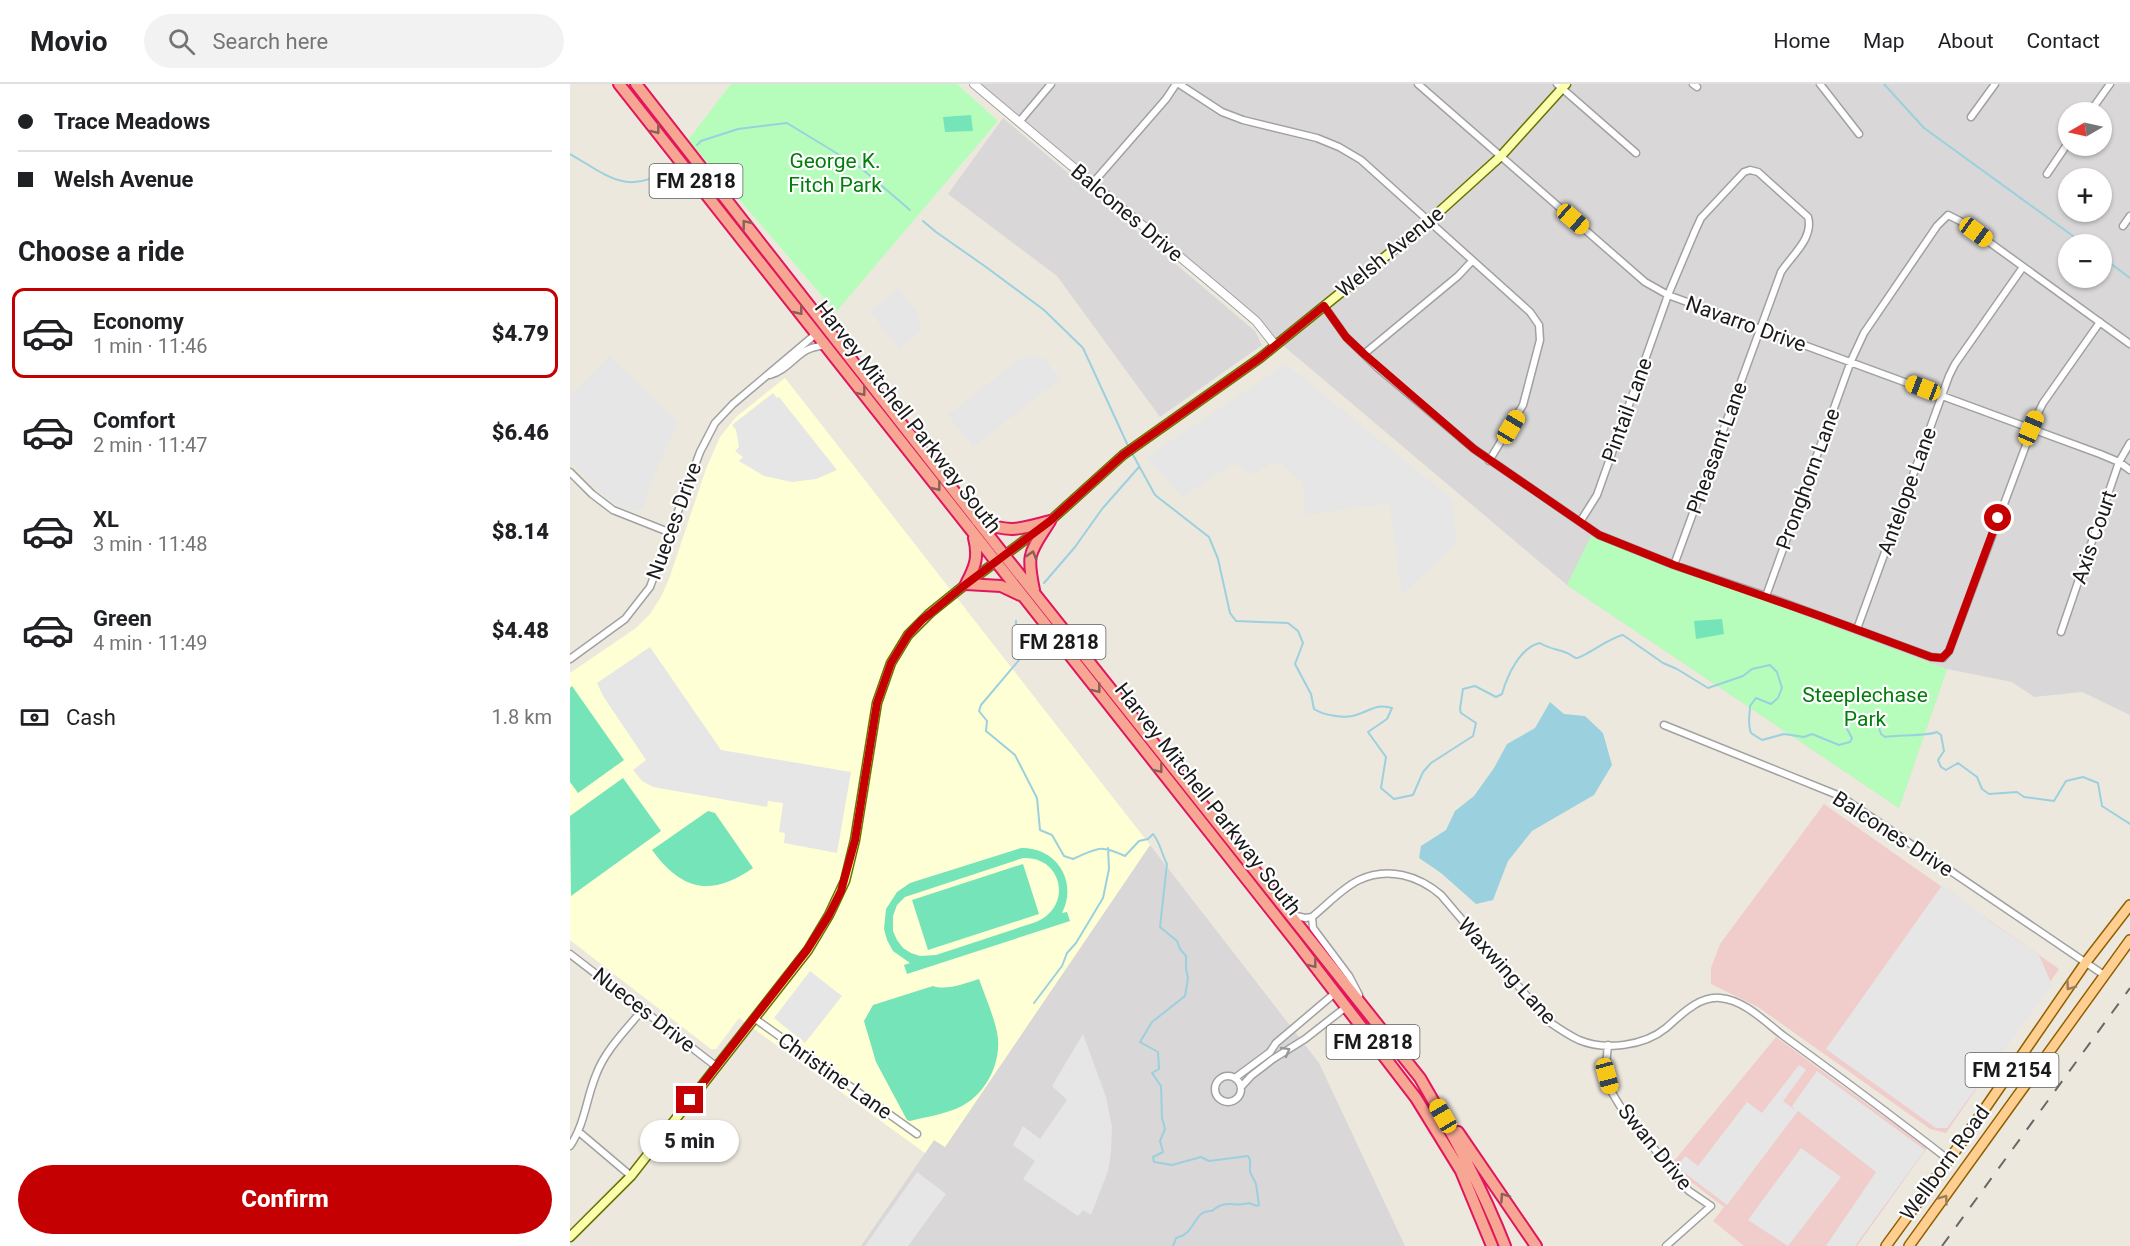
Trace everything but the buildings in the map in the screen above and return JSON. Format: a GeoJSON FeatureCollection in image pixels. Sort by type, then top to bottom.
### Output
{"type":"FeatureCollection","features":[{"type":"Feature","properties":{"kind":"highway","name":"Harvey Mitchell Parkway South"},"geometry":{"type":"LineString","coordinates":[[619,84],[973,532],[1000,558]]}},
{"type":"Feature","properties":{"kind":"highway","name":"Harvey Mitchell Parkway South"},"geometry":{"type":"LineString","coordinates":[[636,84],[977,521],[1000,558],[1416,1098],[1461,1171],[1491,1245]]}},
{"type":"Feature","properties":{"kind":"highway"},"geometry":{"type":"LineString","coordinates":[[816,333],[834,337]]}},
{"type":"Feature","properties":{"kind":"highway"},"geometry":{"type":"LineString","coordinates":[[977,521],[995,528],[1017,530],[1050,521]]}},
{"type":"Feature","properties":{"kind":"highway"},"geometry":{"type":"LineString","coordinates":[[973,532],[977,555],[976,566],[966,584],[1001,586],[1030,596],[1030,554],[1050,521]]}},
{"type":"Feature","properties":{"kind":"highway","name":"Harvey Mitchell Parkway South"},"geometry":{"type":"LineString","coordinates":[[1030,596],[1292,914],[1420,1078],[1454,1135],[1505,1246]]}},
{"type":"Feature","properties":{"kind":"highway"},"geometry":{"type":"LineString","coordinates":[[1420,1078],[1536,1246]]}},
{"type":"Feature","properties":{"kind":"main road","name":"Welsh Avenue"},"geometry":{"type":"LineString","coordinates":[[570,1237],[631,1176],[817,936],[841,891],[855,840],[877,703],[891,663],[917,625],[966,584],[1050,521],[1123,455],[1275,345],[1428,222],[1479,179],[1502,156],[1562,86]]}},
{"type":"Feature","properties":{"kind":"main road","name":"Wellborn Road"},"geometry":{"type":"LineString","coordinates":[[1886,1246],[1949,1160],[2086,962],[2130,905]]}},
{"type":"Feature","properties":{"kind":"main road","name":"Wellborn Road"},"geometry":{"type":"LineString","coordinates":[[1909,1246],[2130,940]]}},
{"type":"Feature","properties":{"kind":"street","name":"Balcones Drive"},"geometry":{"type":"LineString","coordinates":[[974,84],[1247,313],[1275,345]]}},
{"type":"Feature","properties":{"kind":"street"},"geometry":{"type":"LineString","coordinates":[[1019,122],[1051,84]]}},
{"type":"Feature","properties":{"kind":"street"},"geometry":{"type":"LineString","coordinates":[[1092,184],[1177,84],[1222,112],[1243,120],[1317,138],[1361,160],[1530,312],[1539,325],[1540,340],[1523,405],[1489,461]]}},
{"type":"Feature","properties":{"kind":"street","name":"Navarro Drive"},"geometry":{"type":"LineString","coordinates":[[1418,84],[1645,282],[1668,295],[2031,428],[2120,462],[2130,470]]}},
{"type":"Feature","properties":{"kind":"street"},"geometry":{"type":"LineString","coordinates":[[1820,84],[1859,134]]}},
{"type":"Feature","properties":{"kind":"street"},"geometry":{"type":"LineString","coordinates":[[1971,117],[1995,84]]}},
{"type":"Feature","properties":{"kind":"street"},"geometry":{"type":"LineString","coordinates":[[2097,102],[2110,84]]}},
{"type":"Feature","properties":{"kind":"street"},"geometry":{"type":"LineString","coordinates":[[1562,86],[1636,153]]}},
{"type":"Feature","properties":{"kind":"street"},"geometry":{"type":"LineString","coordinates":[[2047,174],[2059,156]]}},
{"type":"Feature","properties":{"kind":"street","name":"Pintail Lane"},"geometry":{"type":"LineString","coordinates":[[1580,522],[1597,495],[1668,295],[1701,218],[1744,172],[1750,170],[1758,172],[1808,217],[1811,225],[1808,236],[1781,272],[1760,330]]}},
{"type":"Feature","properties":{"kind":"street","name":"Pronghorn Lane"},"geometry":{"type":"LineString","coordinates":[[1766,596],[1851,361],[1864,333],[1937,226],[1947,215],[1960,221],[2023,267]]}},
{"type":"Feature","properties":{"kind":"street"},"geometry":{"type":"LineString","coordinates":[[2123,226],[2130,216]]}},
{"type":"Feature","properties":{"kind":"street"},"geometry":{"type":"LineString","coordinates":[[1364,354],[1458,276],[1472,261]]}},
{"type":"Feature","properties":{"kind":"street"},"geometry":{"type":"LineString","coordinates":[[2023,267],[2130,344]]}},
{"type":"Feature","properties":{"kind":"street","name":"Antelope Lane"},"geometry":{"type":"LineString","coordinates":[[1857,629],[1941,395],[1955,364],[2023,267]]}},
{"type":"Feature","properties":{"kind":"street"},"geometry":{"type":"LineString","coordinates":[[1324,306],[1346,337],[1364,354],[1489,461],[1612,541],[1931,657],[1942,658],[1949,651],[2031,428],[2043,403],[2100,322]]}},
{"type":"Feature","properties":{"kind":"street","name":"Pheasant Lane"},"geometry":{"type":"LineString","coordinates":[[1674,565],[1760,330]]}},
{"type":"Feature","properties":{"kind":"street","name":"Nueces Drive"},"geometry":{"type":"LineString","coordinates":[[570,659],[617,626],[640,602],[653,581],[700,452],[710,431],[727,410],[816,333]]}},
{"type":"Feature","properties":{"kind":"street","name":"Nueces Drive"},"geometry":{"type":"LineString","coordinates":[[769,375],[777,372],[812,346],[826,346]]}},
{"type":"Feature","properties":{"kind":"street","name":"Axis Court"},"geometry":{"type":"LineString","coordinates":[[2061,632],[2120,462],[2130,443]]}},
{"type":"Feature","properties":{"kind":"street"},"geometry":{"type":"LineString","coordinates":[[570,472],[592,494],[613,510],[671,533]]}},
{"type":"Feature","properties":{"kind":"street","name":"Balcones Drive"},"geometry":{"type":"LineString","coordinates":[[1664,724],[1840,796],[2104,975]]}},
{"type":"Feature","properties":{"kind":"street","name":"Waxwing Lane"},"geometry":{"type":"LineString","coordinates":[[1312,918],[1348,886],[1369,876],[1386,873],[1421,881],[1442,896],[1548,1021],[1580,1041],[1608,1046],[1627,1044],[1655,1035],[1687,1010],[1710,999],[1719,997],[1739,1003],[1949,1160]]}},
{"type":"Feature","properties":{"kind":"street"},"geometry":{"type":"LineString","coordinates":[[1292,914],[1312,918],[1313,928],[1349,976],[1369,1012]]}},
{"type":"Feature","properties":{"kind":"street","name":"Nueces Drive"},"geometry":{"type":"LineString","coordinates":[[570,954],[717,1066]]}},
{"type":"Feature","properties":{"kind":"street"},"geometry":{"type":"LineString","coordinates":[[1235,1078],[1270,1052],[1276,1043],[1335,993]]}},
{"type":"Feature","properties":{"kind":"street"},"geometry":{"type":"LineString","coordinates":[[1241,1087],[1235,1078],[1227,1076],[1220,1079],[1215,1089],[1218,1097],[1224,1101],[1232,1101],[1239,1096],[1241,1087],[1251,1076],[1273,1059],[1305,1040],[1346,1007]]}},
{"type":"Feature","properties":{"kind":"street"},"geometry":{"type":"LineString","coordinates":[[570,1146],[579,1132],[596,1074],[604,1058],[643,1009]]}},
{"type":"Feature","properties":{"kind":"street","name":"Christine Lane"},"geometry":{"type":"LineString","coordinates":[[754,1018],[916,1134]]}},
{"type":"Feature","properties":{"kind":"street","name":"Swan Drive"},"geometry":{"type":"LineString","coordinates":[[1608,1046],[1607,1076],[1611,1091],[1620,1106],[1689,1191],[1711,1206],[1666,1245]]}},
{"type":"Feature","properties":{"kind":"street"},"geometry":{"type":"LineString","coordinates":[[579,1132],[631,1176]]}},
{"type":"Feature","properties":{"kind":"shaded area"},"geometry":{"type":"Polygon","coordinates":[[[981,84],[2130,84],[2130,715],[2082,692],[2034,697],[2012,682],[1947,669],[1899,808],[1567,585],[1074,169],[981,84]]]}},
{"type":"Feature","properties":{"kind":"shaded area"},"geometry":{"type":"Polygon","coordinates":[[[1003,118],[1255,331],[1262,345],[1160,417],[1057,276],[948,194],[1003,118]]]}},
{"type":"Feature","properties":{"kind":"shaded area"},"geometry":{"type":"Polygon","coordinates":[[[898,288],[917,313],[920,324],[920,331],[899,349],[870,312],[898,288]]]}},
{"type":"Feature","properties":{"kind":"shaded area"},"geometry":{"type":"Polygon","coordinates":[[[610,356],[678,423],[654,475],[642,510],[630,511],[608,500],[570,461],[570,396],[610,356]]]}},
{"type":"Feature","properties":{"kind":"shaded area"},"geometry":{"type":"Polygon","coordinates":[[[1031,356],[1045,359],[1060,379],[973,447],[948,415],[1018,360],[1031,356]]]}},
{"type":"Feature","properties":{"kind":"shaded area"},"geometry":{"type":"Polygon","coordinates":[[[1286,364],[1453,500],[1456,544],[1402,595],[1389,503],[1305,515],[1303,483],[1281,463],[1271,464],[1255,473],[1249,473],[1234,463],[1183,497],[1146,457],[1286,364]]]}},
{"type":"Feature","properties":{"kind":"shaded area"},"geometry":{"type":"Polygon","coordinates":[[[785,378],[1150,845],[945,1147],[934,1140],[925,1153],[739,1018],[716,1049],[711,1049],[570,940],[570,673],[636,628],[650,614],[669,579],[706,469],[720,437],[736,417],[785,378]]]}},
{"type":"Feature","properties":{"kind":"shaded area"},"geometry":{"type":"Polygon","coordinates":[[[773,393],[777,398],[779,397],[837,470],[816,479],[792,482],[764,476],[739,461],[743,457],[735,451],[739,447],[736,430],[732,425],[773,393]]]}},
{"type":"Feature","properties":{"kind":"shaded area"},"geometry":{"type":"Polygon","coordinates":[[[650,647],[721,750],[851,772],[837,853],[784,843],[785,833],[779,832],[783,803],[768,801],[767,807],[653,787],[642,781],[633,770],[646,760],[603,696],[597,683],[650,647]]]}},
{"type":"Feature","properties":{"kind":"shaded area"},"geometry":{"type":"Polygon","coordinates":[[[1824,804],[2059,969],[1946,1133],[1930,1129],[1758,1007],[1711,984],[1711,968],[1720,944],[1824,804]]]}},
{"type":"Feature","properties":{"kind":"shaded area"},"geometry":{"type":"Polygon","coordinates":[[[1150,845],[1319,1063],[1405,1246],[861,1246],[934,1140],[945,1147],[1150,845]]]}},
{"type":"Feature","properties":{"kind":"shaded area"},"geometry":{"type":"Polygon","coordinates":[[[1943,884],[1991,922],[2039,955],[2052,985],[1947,1128],[1936,1128],[1826,1049],[1943,884]]]}},
{"type":"Feature","properties":{"kind":"shaded area"},"geometry":{"type":"Polygon","coordinates":[[[810,971],[842,996],[805,1043],[774,1018],[810,971]]]}},
{"type":"Feature","properties":{"kind":"shaded area"},"geometry":{"type":"Polygon","coordinates":[[[1083,1034],[1106,1097],[1112,1127],[1108,1171],[1091,1215],[1083,1210],[1078,1216],[1023,1179],[1035,1161],[1013,1145],[1023,1126],[1040,1139],[1067,1100],[1052,1086],[1083,1034]]]}},
{"type":"Feature","properties":{"kind":"shaded area"},"geometry":{"type":"Polygon","coordinates":[[[1776,1037],[1927,1148],[1857,1246],[1744,1246],[1713,1221],[1724,1207],[1691,1182],[1674,1161],[1776,1037]]]}},
{"type":"Feature","properties":{"kind":"shaded area"},"geometry":{"type":"Polygon","coordinates":[[[1799,1065],[1806,1070],[1783,1101],[1795,1110],[1792,1106],[1817,1071],[1925,1150],[1855,1246],[1826,1246],[1876,1172],[1798,1111],[1727,1205],[1677,1167],[1685,1156],[1698,1166],[1747,1102],[1762,1113],[1799,1065]]]}},
{"type":"Feature","properties":{"kind":"shaded area"},"geometry":{"type":"Polygon","coordinates":[[[1801,1148],[1841,1177],[1788,1246],[1748,1220],[1801,1148]]]}},
{"type":"Feature","properties":{"kind":"shaded area"},"geometry":{"type":"Polygon","coordinates":[[[917,1172],[946,1194],[908,1246],[865,1246],[917,1172]]]}},
{"type":"Feature","properties":{"kind":"green space","name":"George K. Fitch Park"},"geometry":{"type":"Polygon","coordinates":[[[731,84],[957,84],[998,121],[836,312],[688,140],[731,84]]]}},
{"type":"Feature","properties":{"kind":"green space"},"geometry":{"type":"Polygon","coordinates":[[[971,115],[973,131],[945,132],[943,117],[971,115]]]}},
{"type":"Feature","properties":{"kind":"green space","name":"Steeplechase Park"},"geometry":{"type":"Polygon","coordinates":[[[1591,536],[1947,669],[1899,808],[1567,585],[1591,536]]]}},
{"type":"Feature","properties":{"kind":"green space"},"geometry":{"type":"Polygon","coordinates":[[[1722,619],[1724,634],[1696,639],[1694,621],[1722,619]]]}},
{"type":"Feature","properties":{"kind":"green space"},"geometry":{"type":"Polygon","coordinates":[[[572,686],[624,760],[578,793],[570,782],[570,688],[572,686]]]}},
{"type":"Feature","properties":{"kind":"green space"},"geometry":{"type":"Polygon","coordinates":[[[623,778],[661,831],[571,896],[570,816],[623,778]]]}},
{"type":"Feature","properties":{"kind":"green space"},"geometry":{"type":"Polygon","coordinates":[[[708,811],[715,813],[753,868],[724,883],[710,886],[686,881],[663,864],[652,850],[708,811]]]}},
{"type":"Feature","properties":{"kind":"green space"},"geometry":{"type":"Polygon","coordinates":[[[1021,848],[1034,849],[1045,853],[1061,868],[1066,879],[1067,890],[1062,913],[1067,912],[1070,921],[907,974],[904,965],[910,963],[893,951],[884,929],[886,909],[897,892],[910,883],[1021,848]],[[1023,858],[905,897],[897,905],[893,916],[893,931],[897,940],[911,953],[920,956],[936,955],[1036,922],[1048,915],[1059,895],[1054,873],[1047,865],[1037,860],[1023,858]]]}},
{"type":"Feature","properties":{"kind":"green space"},"geometry":{"type":"Polygon","coordinates":[[[1023,864],[1039,914],[928,950],[912,900],[1023,864]]]}},
{"type":"Feature","properties":{"kind":"green space"},"geometry":{"type":"Polygon","coordinates":[[[979,979],[997,1032],[997,1054],[991,1076],[978,1094],[960,1107],[948,1112],[907,1120],[876,1062],[864,1021],[873,1005],[933,986],[950,987],[979,979]]]}},
{"type":"Feature","properties":{"kind":"water"},"geometry":{"type":"Polygon","coordinates":[[[1550,702],[1564,714],[1585,716],[1603,733],[1612,765],[1594,795],[1532,831],[1508,861],[1493,900],[1476,904],[1441,873],[1419,858],[1421,846],[1446,830],[1455,811],[1474,796],[1494,768],[1507,744],[1535,728],[1550,702]]]}},
{"type":"Feature","properties":{"kind":"waterway"},"geometry":{"type":"LineString","coordinates":[[1884,84],[1924,128],[2070,234]]}},
{"type":"Feature","properties":{"kind":"waterway"},"geometry":{"type":"LineString","coordinates":[[697,145],[701,141],[738,129],[787,123],[861,168],[910,210]]}},
{"type":"Feature","properties":{"kind":"waterway"},"geometry":{"type":"LineString","coordinates":[[570,154],[607,175],[629,182],[654,177],[669,169]]}},
{"type":"Feature","properties":{"kind":"waterway"},"geometry":{"type":"LineString","coordinates":[[923,221],[1044,310],[1083,348],[1129,448]]}},
{"type":"Feature","properties":{"kind":"waterway"},"geometry":{"type":"LineString","coordinates":[[2112,264],[2130,278]]}},
{"type":"Feature","properties":{"kind":"waterway"},"geometry":{"type":"LineString","coordinates":[[1132,453],[1155,495],[1209,537],[1218,559],[1230,613],[1236,621],[1288,623],[1298,631],[1303,643],[1295,664],[1311,694],[1314,709],[1328,715],[1346,717],[1378,707],[1392,708],[1387,719],[1368,732],[1386,757],[1381,788],[1394,799],[1413,795],[1423,772],[1431,763],[1473,736],[1476,723],[1461,713],[1460,709],[1463,689],[1475,686],[1496,697],[1502,694],[1515,663],[1526,650],[1540,643],[1576,658],[1623,635],[1663,663],[1708,688],[1743,676],[1752,669],[1770,665],[1777,672],[1782,688],[1778,698],[1771,704],[1756,698],[1750,706],[1751,733],[1762,740],[1784,734],[1804,737],[1812,734],[1839,745],[1850,742],[1852,738],[1846,722],[1861,714],[1879,728],[1885,737],[1937,732],[1941,735],[1944,751],[1938,760],[1941,767],[1946,770],[1958,763],[1977,777],[1982,789],[1989,794],[2017,792],[2024,797],[2054,801],[2066,781],[2083,777],[2098,783],[2102,806],[2130,824]]}},
{"type":"Feature","properties":{"kind":"waterway"},"geometry":{"type":"LineString","coordinates":[[1044,583],[1075,547],[1102,509],[1139,467]]}},
{"type":"Feature","properties":{"kind":"waterway"},"geometry":{"type":"LineString","coordinates":[[1016,621],[1015,649],[1019,660],[981,705],[979,711],[987,721],[986,731],[1015,755],[1037,798],[1040,830],[1052,835],[1064,856],[1073,859],[1099,849],[1125,856],[1139,841],[1148,839],[1153,834],[1167,864],[1160,927],[1177,941],[1186,956],[1188,978],[1185,996],[1152,1022],[1140,1042],[1158,1052],[1159,1069],[1152,1073],[1161,1086],[1162,1118],[1165,1129],[1160,1141],[1163,1152],[1153,1157],[1154,1162],[1172,1165],[1201,1157],[1209,1161],[1248,1156],[1250,1160],[1250,1172],[1256,1184],[1259,1205],[1226,1204],[1207,1211],[1197,1219],[1189,1231],[1176,1238],[1173,1246]]}},
{"type":"Feature","properties":{"kind":"waterway"},"geometry":{"type":"LineString","coordinates":[[1034,1003],[1062,966],[1067,953],[1076,943],[1103,898],[1109,869],[1108,848]]}},
{"type":"Feature","properties":{"kind":"railway"},"geometry":{"type":"LineString","coordinates":[[1942,1246],[2130,988]]}},
{"type":"Feature","properties":{"kind":"route"},"geometry":{"type":"LineString","coordinates":[[690,1100],[807,950],[841,891],[855,840],[877,703],[891,663],[908,635],[922,620],[961,588],[1050,521],[1123,455],[1260,358],[1324,306],[1346,337],[1378,368],[1474,449],[1599,535],[1674,565],[1766,596],[1931,657],[1942,658],[1949,651],[1998,518]]}}]}
